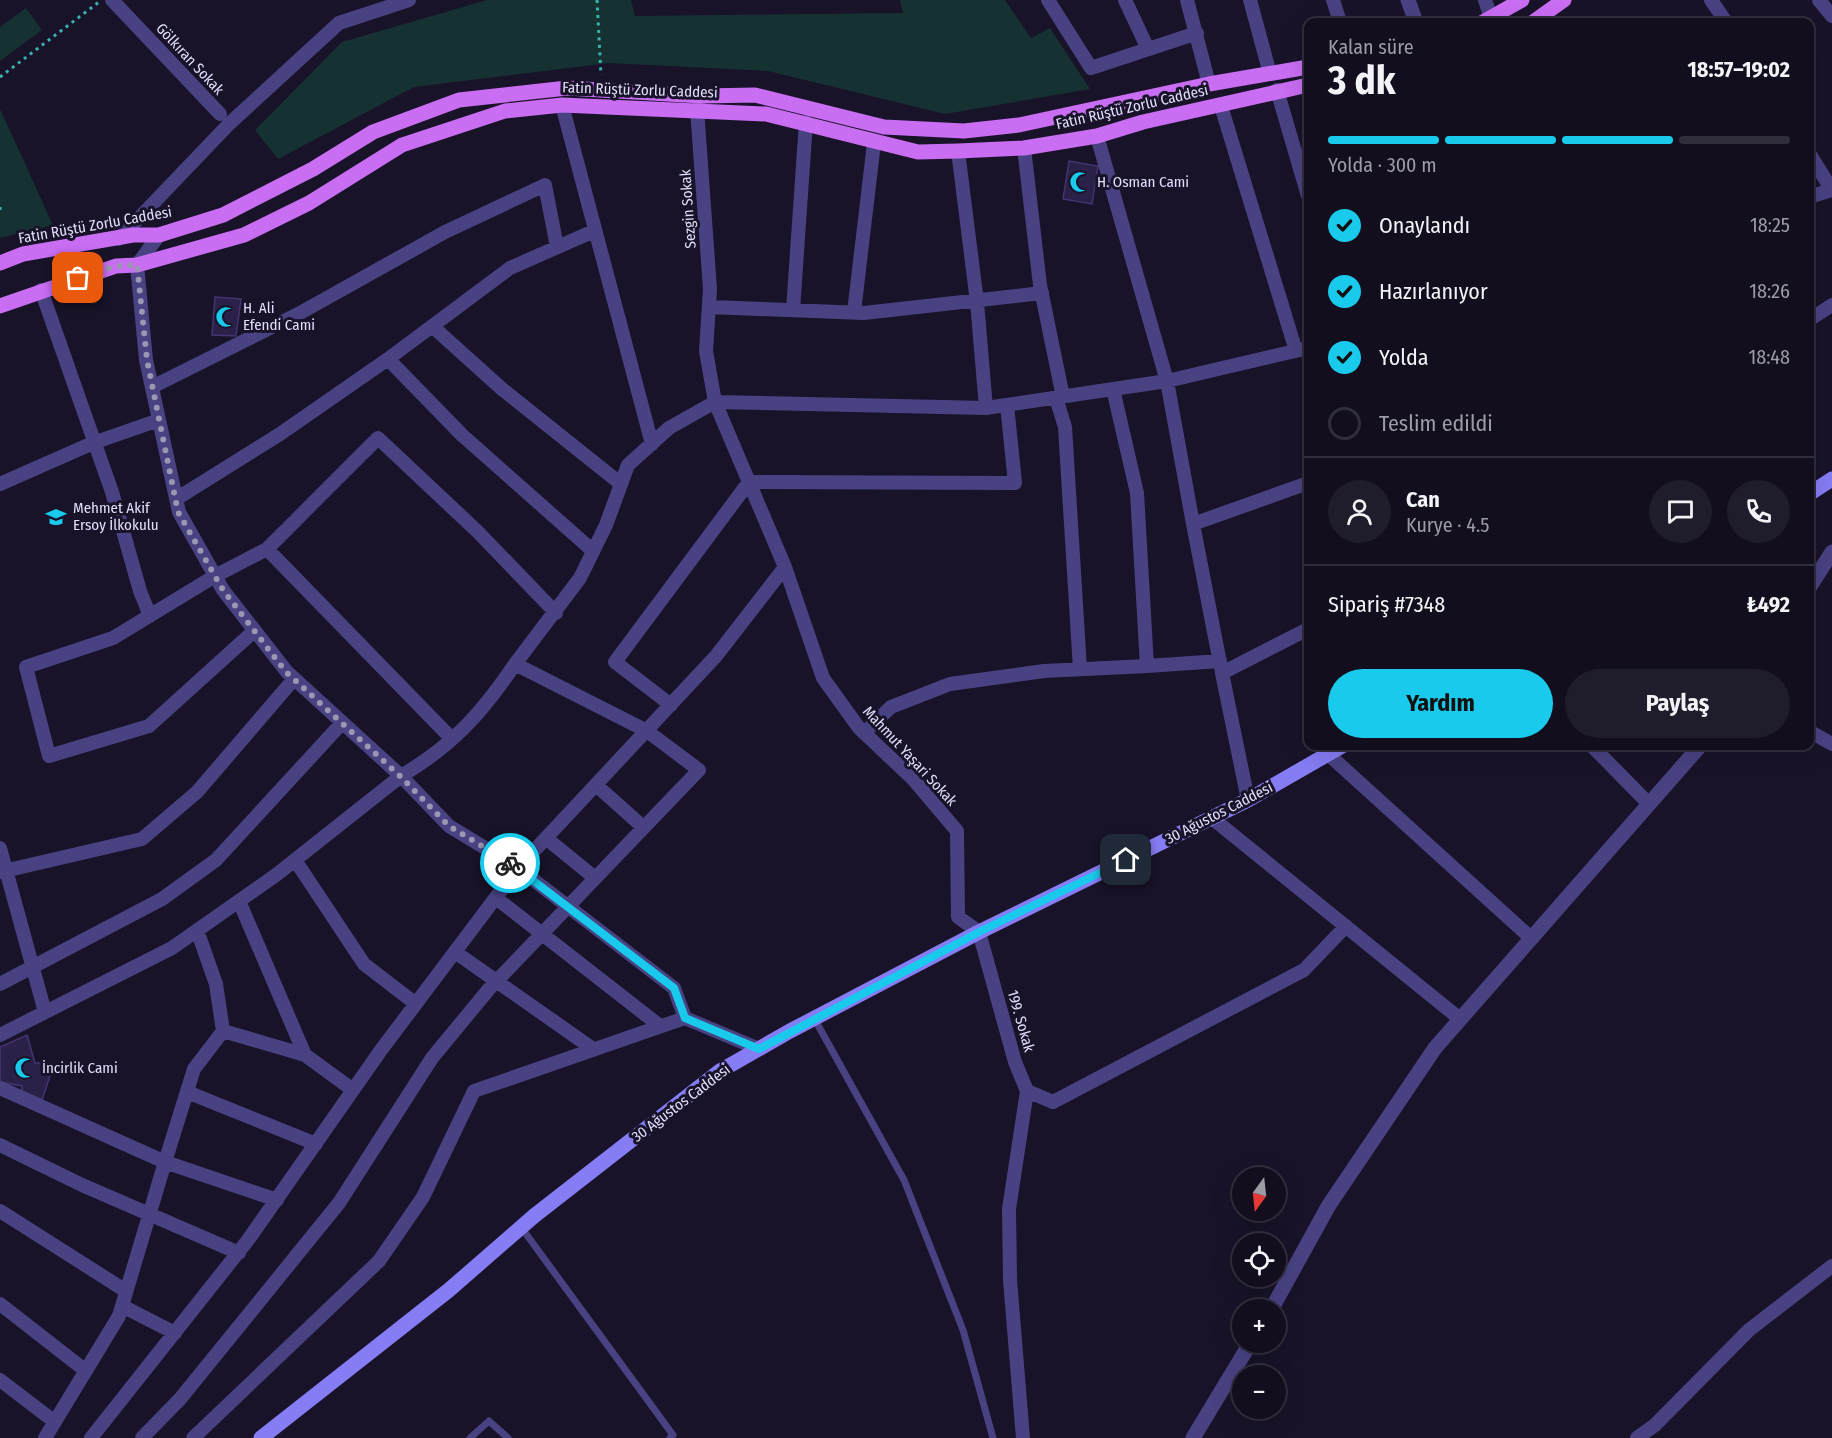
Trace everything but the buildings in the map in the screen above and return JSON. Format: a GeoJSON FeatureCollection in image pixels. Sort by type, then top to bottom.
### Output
{"type":"FeatureCollection","features":[{"type":"Feature","properties":{"kind":"main road"},"geometry":{"type":"LineString","coordinates":[[1490,18],[1522,0]]}},
{"type":"Feature","properties":{"kind":"main road"},"geometry":{"type":"LineString","coordinates":[[1543,18],[1564,0]]}},
{"type":"Feature","properties":{"kind":"main road","name":"Fatin Rüştü Zorlu Caddesi"},"geometry":{"type":"LineString","coordinates":[[0,263],[23,254],[133,235],[159,235],[224,215],[314,169],[373,132],[459,100],[567,88],[702,96],[755,95],[884,128],[964,131],[1019,125],[1209,84],[1304,68]]}},
{"type":"Feature","properties":{"kind":"main road","name":"Fatin Rüştü Zorlu Caddesi"},"geometry":{"type":"LineString","coordinates":[[0,306],[116,266],[137,265],[243,235],[309,203],[402,145],[505,111],[562,105],[697,109],[766,114],[806,122],[874,143],[918,152],[958,151],[1024,148],[1097,136],[1143,122],[1304,86]]}},
{"type":"Feature","properties":{"kind":"main road"},"geometry":{"type":"LineString","coordinates":[[1814,491],[1832,479]]}},
{"type":"Feature","properties":{"kind":"main road","name":"30 Ağustos Caddesi"},"geometry":{"type":"LineString","coordinates":[[261,1438],[449,1290],[521,1227],[720,1071],[814,1018],[979,932],[1248,800],[1335,750]]}},
{"type":"Feature","properties":{"kind":"street","name":"Gölkıran Sokak"},"geometry":{"type":"LineString","coordinates":[[112,0],[220,114]]}},
{"type":"Feature","properties":{"kind":"street"},"geometry":{"type":"LineString","coordinates":[[119,239],[229,124],[339,23],[409,0]]}},
{"type":"Feature","properties":{"kind":"street"},"geometry":{"type":"LineString","coordinates":[[1048,0],[1091,68],[1197,33]]}},
{"type":"Feature","properties":{"kind":"street"},"geometry":{"type":"LineString","coordinates":[[1125,0],[1148,49]]}},
{"type":"Feature","properties":{"kind":"street"},"geometry":{"type":"LineString","coordinates":[[1187,0],[1209,84]]}},
{"type":"Feature","properties":{"kind":"street"},"geometry":{"type":"LineString","coordinates":[[1250,0],[1270,74]]}},
{"type":"Feature","properties":{"kind":"street"},"geometry":{"type":"LineString","coordinates":[[1333,0],[1339,18]]}},
{"type":"Feature","properties":{"kind":"street"},"geometry":{"type":"LineString","coordinates":[[1408,0],[1415,18]]}},
{"type":"Feature","properties":{"kind":"street"},"geometry":{"type":"LineString","coordinates":[[1485,0],[1487,18]]}},
{"type":"Feature","properties":{"kind":"street"},"geometry":{"type":"LineString","coordinates":[[1711,0],[1723,18]]}},
{"type":"Feature","properties":{"kind":"street"},"geometry":{"type":"LineString","coordinates":[[1819,0],[1832,16]]}},
{"type":"Feature","properties":{"kind":"street"},"geometry":{"type":"LineString","coordinates":[[1277,90],[1304,182]]}},
{"type":"Feature","properties":{"kind":"street"},"geometry":{"type":"LineString","coordinates":[[562,105],[652,444]]}},
{"type":"Feature","properties":{"kind":"street"},"geometry":{"type":"LineString","coordinates":[[0,1035],[172,948],[295,860],[400,776],[435,756],[488,703],[580,578],[628,465],[669,428],[715,402],[986,408],[1167,381],[1302,349],[1221,106]]}},
{"type":"Feature","properties":{"kind":"street","name":"Sezgin Sokak"},"geometry":{"type":"LineString","coordinates":[[697,109],[710,289],[706,351],[715,402]]}},
{"type":"Feature","properties":{"kind":"street"},"geometry":{"type":"LineString","coordinates":[[793,310],[806,122]]}},
{"type":"Feature","properties":{"kind":"street"},"geometry":{"type":"LineString","coordinates":[[1097,136],[1167,381],[1248,800]]}},
{"type":"Feature","properties":{"kind":"street"},"geometry":{"type":"LineString","coordinates":[[854,312],[874,143]]}},
{"type":"Feature","properties":{"kind":"street"},"geometry":{"type":"LineString","coordinates":[[1024,148],[1041,293],[1065,427],[1080,669]]}},
{"type":"Feature","properties":{"kind":"street"},"geometry":{"type":"LineString","coordinates":[[958,151],[977,302],[986,408]]}},
{"type":"Feature","properties":{"kind":"street"},"geometry":{"type":"LineString","coordinates":[[1814,161],[1832,190],[1814,195]]}},
{"type":"Feature","properties":{"kind":"street"},"geometry":{"type":"LineString","coordinates":[[152,387],[300,313],[445,232],[545,185],[556,247]]}},
{"type":"Feature","properties":{"kind":"street"},"geometry":{"type":"LineString","coordinates":[[176,499],[280,434],[388,359],[510,268],[594,231]]}},
{"type":"Feature","properties":{"kind":"street"},"geometry":{"type":"LineString","coordinates":[[159,235],[137,265],[147,360],[178,512],[215,576],[294,679],[400,776],[449,826],[518,868],[674,988],[685,1018]]}},
{"type":"Feature","properties":{"kind":"street"},"geometry":{"type":"LineString","coordinates":[[41,290],[112,492],[150,616]]}},
{"type":"Feature","properties":{"kind":"street"},"geometry":{"type":"LineString","coordinates":[[709,307],[854,312],[977,302],[1041,293]]}},
{"type":"Feature","properties":{"kind":"street"},"geometry":{"type":"LineString","coordinates":[[1814,317],[1832,305]]}},
{"type":"Feature","properties":{"kind":"street"},"geometry":{"type":"LineString","coordinates":[[432,326],[502,389],[621,484]]}},
{"type":"Feature","properties":{"kind":"street"},"geometry":{"type":"LineString","coordinates":[[388,359],[462,435],[593,551]]}},
{"type":"Feature","properties":{"kind":"street"},"geometry":{"type":"LineString","coordinates":[[1113,389],[1137,493],[1147,666]]}},
{"type":"Feature","properties":{"kind":"street","name":"Mahmut Yaşari Sokak"},"geometry":{"type":"LineString","coordinates":[[715,402],[785,567],[823,678],[864,733],[913,779],[957,831],[958,917],[979,932]]}},
{"type":"Feature","properties":{"kind":"street"},"geometry":{"type":"LineString","coordinates":[[670,705],[615,662],[749,482],[1015,483],[1007,405]]}},
{"type":"Feature","properties":{"kind":"street"},"geometry":{"type":"LineString","coordinates":[[0,484],[93,442],[159,420]]}},
{"type":"Feature","properties":{"kind":"street"},"geometry":{"type":"LineString","coordinates":[[255,631],[149,726],[49,756],[26,667],[113,638],[215,576],[267,549],[378,438],[478,532],[556,613]]}},
{"type":"Feature","properties":{"kind":"street"},"geometry":{"type":"LineString","coordinates":[[1193,524],[1304,484]]}},
{"type":"Feature","properties":{"kind":"street"},"geometry":{"type":"LineString","coordinates":[[267,549],[452,739]]}},
{"type":"Feature","properties":{"kind":"street"},"geometry":{"type":"LineString","coordinates":[[1814,580],[1832,552]]}},
{"type":"Feature","properties":{"kind":"street"},"geometry":{"type":"LineString","coordinates":[[91,1438],[238,1253],[353,1090],[518,868],[716,656],[785,567]]}},
{"type":"Feature","properties":{"kind":"street"},"geometry":{"type":"LineString","coordinates":[[864,733],[891,707],[950,684],[1044,671],[1147,666],[1221,667],[1304,631]]}},
{"type":"Feature","properties":{"kind":"street"},"geometry":{"type":"LineString","coordinates":[[142,1438],[180,1399],[339,1203],[432,1058],[496,982],[699,771],[646,731],[515,664]]}},
{"type":"Feature","properties":{"kind":"street"},"geometry":{"type":"LineString","coordinates":[[3,871],[142,839],[197,792],[294,679]]}},
{"type":"Feature","properties":{"kind":"street"},"geometry":{"type":"LineString","coordinates":[[0,984],[162,899],[216,860],[342,723]]}},
{"type":"Feature","properties":{"kind":"street"},"geometry":{"type":"LineString","coordinates":[[1814,734],[1832,744]]}},
{"type":"Feature","properties":{"kind":"street"},"geometry":{"type":"LineString","coordinates":[[1596,750],[1649,804]]}},
{"type":"Feature","properties":{"kind":"street"},"geometry":{"type":"LineString","coordinates":[[1277,1299],[1329,1205],[1435,1048],[1696,750]]}},
{"type":"Feature","properties":{"kind":"street"},"geometry":{"type":"LineString","coordinates":[[1328,754],[1531,938]]}},
{"type":"Feature","properties":{"kind":"street"},"geometry":{"type":"LineString","coordinates":[[596,785],[644,827]]}},
{"type":"Feature","properties":{"kind":"street"},"geometry":{"type":"LineString","coordinates":[[1212,818],[1460,1019]]}},
{"type":"Feature","properties":{"kind":"street"},"geometry":{"type":"LineString","coordinates":[[546,838],[595,878]]}},
{"type":"Feature","properties":{"kind":"street"},"geometry":{"type":"LineString","coordinates":[[0,848],[3,871],[45,1012]]}},
{"type":"Feature","properties":{"kind":"street"},"geometry":{"type":"LineString","coordinates":[[295,860],[326,910],[364,964],[416,1004]]}},
{"type":"Feature","properties":{"kind":"street"},"geometry":{"type":"LineString","coordinates":[[496,898],[660,1026]]}},
{"type":"Feature","properties":{"kind":"street"},"geometry":{"type":"LineString","coordinates":[[239,901],[305,1055]]}},
{"type":"Feature","properties":{"kind":"street"},"geometry":{"type":"LineString","coordinates":[[1023,1438],[1010,1280],[1009,1209],[1027,1091],[1053,1101],[1304,970],[1346,926]]}},
{"type":"Feature","properties":{"kind":"street"},"geometry":{"type":"LineString","coordinates":[[45,1438],[119,1316],[194,1069],[223,1031],[216,984],[197,930]]}},
{"type":"Feature","properties":{"kind":"street","name":"199. Sokak"},"geometry":{"type":"LineString","coordinates":[[979,932],[1015,1062],[1027,1091]]}},
{"type":"Feature","properties":{"kind":"street"},"geometry":{"type":"LineString","coordinates":[[455,952],[593,1049]]}},
{"type":"Feature","properties":{"kind":"street"},"geometry":{"type":"LineString","coordinates":[[193,1438],[379,1261],[423,1197],[474,1091],[685,1018],[759,1049]]}},
{"type":"Feature","properties":{"kind":"street"},"geometry":{"type":"LineString","coordinates":[[223,1031],[305,1055],[353,1090]]}},
{"type":"Feature","properties":{"kind":"street"},"geometry":{"type":"LineString","coordinates":[[0,1088],[40,1108],[165,1162],[276,1200]]}},
{"type":"Feature","properties":{"kind":"street"},"geometry":{"type":"LineString","coordinates":[[187,1092],[316,1144]]}},
{"type":"Feature","properties":{"kind":"street"},"geometry":{"type":"LineString","coordinates":[[0,1145],[238,1253]]}},
{"type":"Feature","properties":{"kind":"street"},"geometry":{"type":"LineString","coordinates":[[0,1211],[126,1291]]}},
{"type":"Feature","properties":{"kind":"street"},"geometry":{"type":"LineString","coordinates":[[1637,1438],[1655,1425],[1749,1330],[1832,1266]]}},
{"type":"Feature","properties":{"kind":"street"},"geometry":{"type":"LineString","coordinates":[[0,1304],[86,1371]]}},
{"type":"Feature","properties":{"kind":"street"},"geometry":{"type":"LineString","coordinates":[[122,1306],[175,1333]]}},
{"type":"Feature","properties":{"kind":"street"},"geometry":{"type":"LineString","coordinates":[[1193,1438],[1244,1353]]}},
{"type":"Feature","properties":{"kind":"street"},"geometry":{"type":"LineString","coordinates":[[0,1380],[55,1422]]}},
{"type":"Feature","properties":{"kind":"lane"},"geometry":{"type":"LineString","coordinates":[[814,1018],[904,1180],[963,1330],[993,1438]]}},
{"type":"Feature","properties":{"kind":"lane"},"geometry":{"type":"LineString","coordinates":[[521,1227],[673,1435],[669,1438]]}},
{"type":"Feature","properties":{"kind":"lane"},"geometry":{"type":"LineString","coordinates":[[470,1438],[489,1421],[508,1438]]}},
{"type":"Feature","properties":{"kind":"path"},"geometry":{"type":"LineString","coordinates":[[0,77],[102,0]]}},
{"type":"Feature","properties":{"kind":"path"},"geometry":{"type":"LineString","coordinates":[[597,0],[602,89]]}},
{"type":"Feature","properties":{"kind":"green space"},"geometry":{"type":"Polygon","coordinates":[[[487,0],[631,0],[635,16],[903,13],[900,0],[1005,0],[1031,38],[1050,28],[1090,89],[945,114],[768,71],[609,63],[414,87],[278,159],[255,130],[342,42],[487,0]]]}},
{"type":"Feature","properties":{"kind":"green space"},"geometry":{"type":"Polygon","coordinates":[[[26,8],[42,30],[0,61],[0,27],[26,8]]]}},
{"type":"Feature","properties":{"kind":"green space"},"geometry":{"type":"Polygon","coordinates":[[[0,109],[53,225],[0,238],[0,109]]]}},
{"type":"Feature","properties":{"kind":"way so far"},"geometry":{"type":"LineString","coordinates":[[78,278],[116,266],[137,265],[147,360],[178,512],[223,590],[286,672],[400,776],[449,826],[510,863]]}},
{"type":"Feature","properties":{"kind":"place","name":"H. Osman Cami"},"geometry":{"type":"Point","coordinates":[1080,182]}},
{"type":"Feature","properties":{"kind":"place","name":"H. Ali Efendi Cami"},"geometry":{"type":"Point","coordinates":[226,317]}},
{"type":"Feature","properties":{"kind":"place","name":"Mehmet Akif Ersoy İlkokulu"},"geometry":{"type":"Point","coordinates":[56,517]}},
{"type":"Feature","properties":{"kind":"place","name":"İncirlik Cami"},"geometry":{"type":"Point","coordinates":[25,1068]}},
{"type":"Feature","properties":{"kind":"route"},"geometry":{"type":"LineString","coordinates":[[510,863],[569,905],[674,988],[685,1018],[759,1049],[979,932],[1126,860]]}}]}
